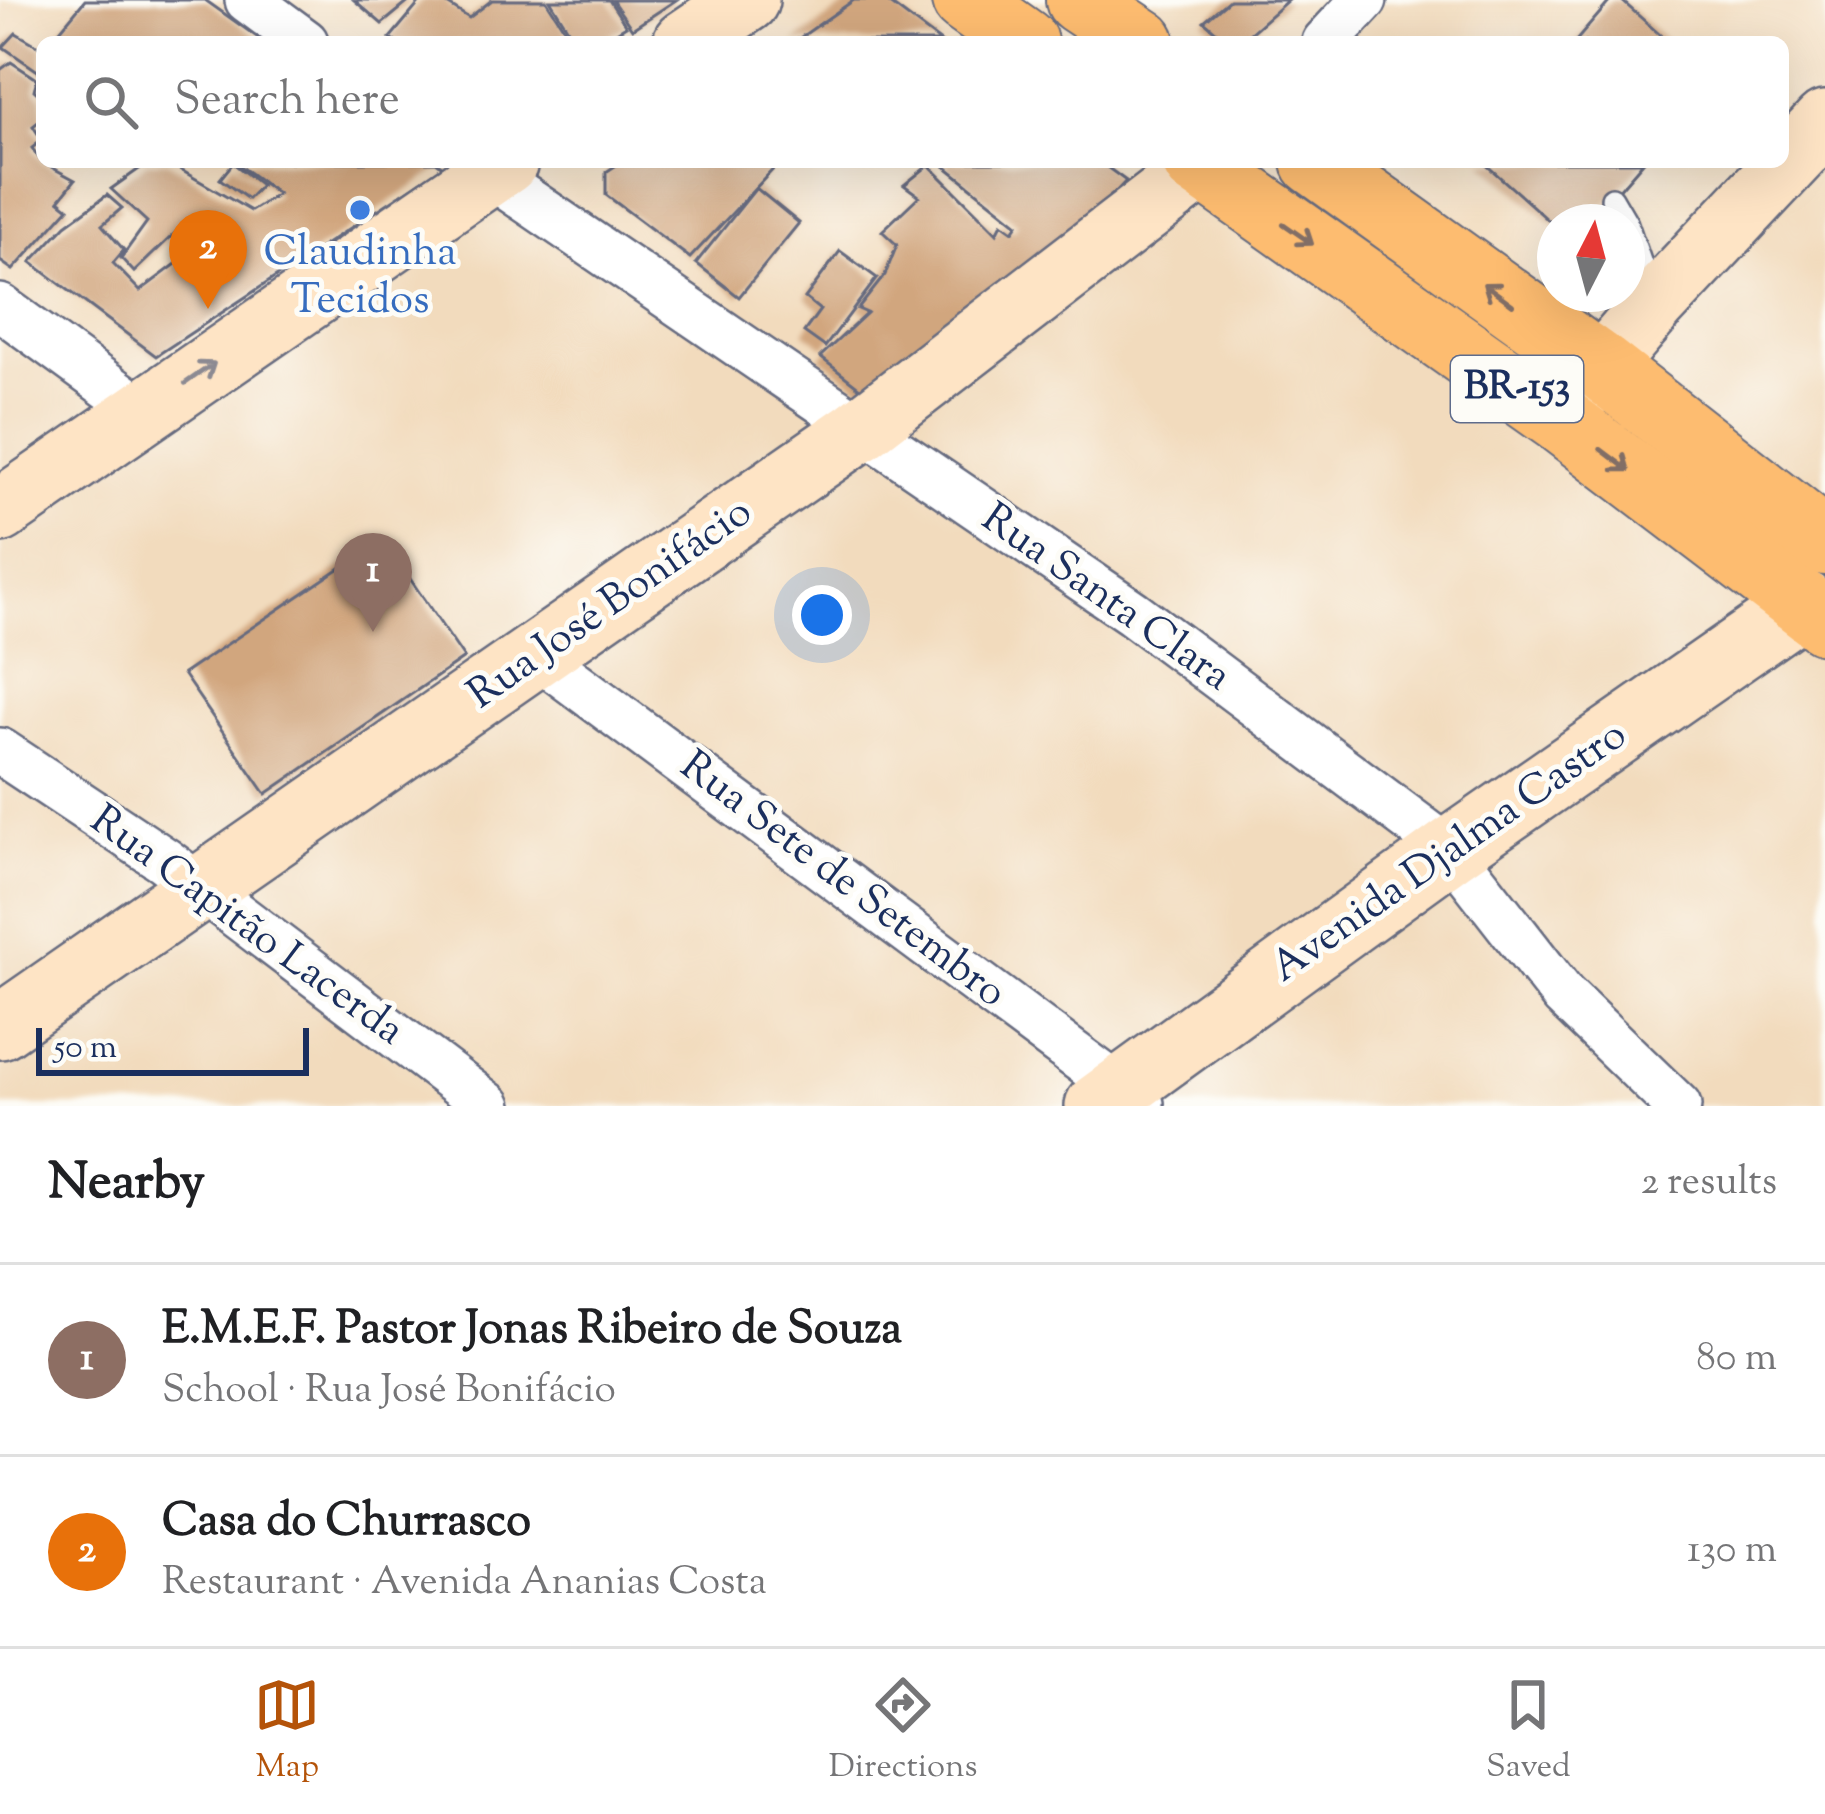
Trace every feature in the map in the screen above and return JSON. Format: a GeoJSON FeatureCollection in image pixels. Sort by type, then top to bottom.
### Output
{"type":"FeatureCollection","features":[{"type":"Feature","properties":{"kind":"main road"},"geometry":{"type":"LineString","coordinates":[[964,0],[1015,36]]}},
{"type":"Feature","properties":{"kind":"main road"},"geometry":{"type":"LineString","coordinates":[[1079,0],[1133,36]]}},
{"type":"Feature","properties":{"kind":"main road","name":"BR-153"},"geometry":{"type":"LineString","coordinates":[[1208,168],[1558,418],[1815,612]]}},
{"type":"Feature","properties":{"kind":"main road","name":"BR-153"},"geometry":{"type":"LineString","coordinates":[[1323,168],[1600,367],[1825,542]]}},
{"type":"Feature","properties":{"kind":"street"},"geometry":{"type":"LineString","coordinates":[[248,0],[297,36]]}},
{"type":"Feature","properties":{"kind":"street"},"geometry":{"type":"LineString","coordinates":[[694,36],[747,0]]}},
{"type":"Feature","properties":{"kind":"street"},"geometry":{"type":"LineString","coordinates":[[1330,36],[1364,0]]}},
{"type":"Feature","properties":{"kind":"street"},"geometry":{"type":"LineString","coordinates":[[1789,162],[1825,124]]}},
{"type":"Feature","properties":{"kind":"street"},"geometry":{"type":"LineString","coordinates":[[0,511],[485,168]]}},
{"type":"Feature","properties":{"kind":"street","name":"Rua Santa Clara"},"geometry":{"type":"LineString","coordinates":[[491,168],[858,431],[1133,613],[1450,850],[1563,994],[1678,1106]]}},
{"type":"Feature","properties":{"kind":"street","name":"Rua José Bonifácio"},"geometry":{"type":"LineString","coordinates":[[0,1027],[539,657],[858,431],[1197,168]]}},
{"type":"Feature","properties":{"kind":"street"},"geometry":{"type":"LineString","coordinates":[[1558,418],[1654,305],[1783,168]]}},
{"type":"Feature","properties":{"kind":"street"},"geometry":{"type":"LineString","coordinates":[[0,307],[144,412]]}},
{"type":"Feature","properties":{"kind":"street","name":"Avenida Djalma Castro"},"geometry":{"type":"LineString","coordinates":[[1121,1100],[1450,850],[1815,612]]}},
{"type":"Feature","properties":{"kind":"street","name":"Rua Sete de Setembro"},"geometry":{"type":"LineString","coordinates":[[539,657],[1121,1100]]}},
{"type":"Feature","properties":{"kind":"street","name":"Rua Capitão Lacerda"},"geometry":{"type":"LineString","coordinates":[[0,751],[164,860],[489,1106]]}},
{"type":"Feature","properties":{"kind":"lane"},"geometry":{"type":"LineString","coordinates":[[1612,198],[1615,204]]}},
{"type":"Feature","properties":{"kind":"lane"},"geometry":{"type":"LineString","coordinates":[[1645,270],[1654,305]]}},
{"type":"Feature","properties":{"kind":"building"},"geometry":{"type":"Polygon","coordinates":[[[85,0],[205,0],[256,36],[55,36],[85,0]]]}},
{"type":"Feature","properties":{"kind":"building"},"geometry":{"type":"Polygon","coordinates":[[[354,0],[411,0],[382,24],[354,0]]]}},
{"type":"Feature","properties":{"kind":"building"},"geometry":{"type":"Polygon","coordinates":[[[422,0],[451,0],[447,4],[469,18],[492,0],[546,0],[569,36],[392,36],[422,0]]]}},
{"type":"Feature","properties":{"kind":"building"},"geometry":{"type":"Polygon","coordinates":[[[550,0],[609,0],[626,26],[610,36],[572,36],[550,0]]]}},
{"type":"Feature","properties":{"kind":"building"},"geometry":{"type":"Polygon","coordinates":[[[612,0],[676,0],[632,29],[612,0]]]}},
{"type":"Feature","properties":{"kind":"building"},"geometry":{"type":"Polygon","coordinates":[[[854,0],[885,0],[933,36],[803,36],[854,0]]]}},
{"type":"Feature","properties":{"kind":"building"},"geometry":{"type":"Polygon","coordinates":[[[1229,0],[1288,0],[1247,36],[1221,36],[1204,21],[1229,0]]]}},
{"type":"Feature","properties":{"kind":"building"},"geometry":{"type":"Polygon","coordinates":[[[1611,0],[1621,0],[1661,36],[1580,36],[1611,0]]]}},
{"type":"Feature","properties":{"kind":"building"},"geometry":{"type":"Polygon","coordinates":[[[16,33],[36,45],[36,70],[3,47],[16,33]]]}},
{"type":"Feature","properties":{"kind":"building"},"geometry":{"type":"Polygon","coordinates":[[[11,62],[36,78],[36,145],[32,148],[36,168],[53,168],[75,180],[59,200],[69,208],[13,270],[0,261],[0,70],[11,62]]]}},
{"type":"Feature","properties":{"kind":"building"},"geometry":{"type":"Polygon","coordinates":[[[141,168],[177,168],[251,211],[278,194],[243,168],[441,168],[156,356],[31,262],[66,225],[107,195],[122,208],[102,225],[124,250],[113,263],[140,291],[223,229],[193,216],[134,272],[121,258],[147,222],[111,189],[141,168]]]}},
{"type":"Feature","properties":{"kind":"building"},"geometry":{"type":"Polygon","coordinates":[[[229,168],[239,168],[261,185],[248,199],[220,179],[229,168]]]}},
{"type":"Feature","properties":{"kind":"building"},"geometry":{"type":"Polygon","coordinates":[[[612,168],[774,168],[690,258],[606,195],[606,172],[612,168]]]}},
{"type":"Feature","properties":{"kind":"building"},"geometry":{"type":"Polygon","coordinates":[[[925,168],[932,168],[997,233],[1002,223],[1013,231],[1018,224],[948,168],[1108,168],[1126,181],[1091,218],[865,392],[820,357],[867,313],[858,309],[885,275],[897,245],[882,231],[919,196],[904,185],[925,168]]]}},
{"type":"Feature","properties":{"kind":"building"},"geometry":{"type":"Polygon","coordinates":[[[1490,168],[1638,168],[1607,204],[1537,204],[1537,210],[1490,168]]]}},
{"type":"Feature","properties":{"kind":"building"},"geometry":{"type":"Polygon","coordinates":[[[756,188],[799,223],[739,297],[696,263],[756,188]]]}},
{"type":"Feature","properties":{"kind":"building"},"geometry":{"type":"Polygon","coordinates":[[[840,251],[877,278],[825,347],[804,332],[820,310],[805,298],[840,251]]]}},
{"type":"Feature","properties":{"kind":"building"},"geometry":{"type":"Polygon","coordinates":[[[383,539],[464,658],[266,794],[183,674],[383,539]]]}},
{"type":"Feature","properties":{"kind":"place","name":"Claudinha Tecidos"},"geometry":{"type":"Point","coordinates":[360,210]}},
{"type":"Feature","properties":{"kind":"place","name":"Casa do Churrasco"},"geometry":{"type":"Point","coordinates":[208,309]}},
{"type":"Feature","properties":{"kind":"place","name":"E.M.E.F. Pastor Jonas Ribeiro de Souza"},"geometry":{"type":"Point","coordinates":[373,632]}}]}
